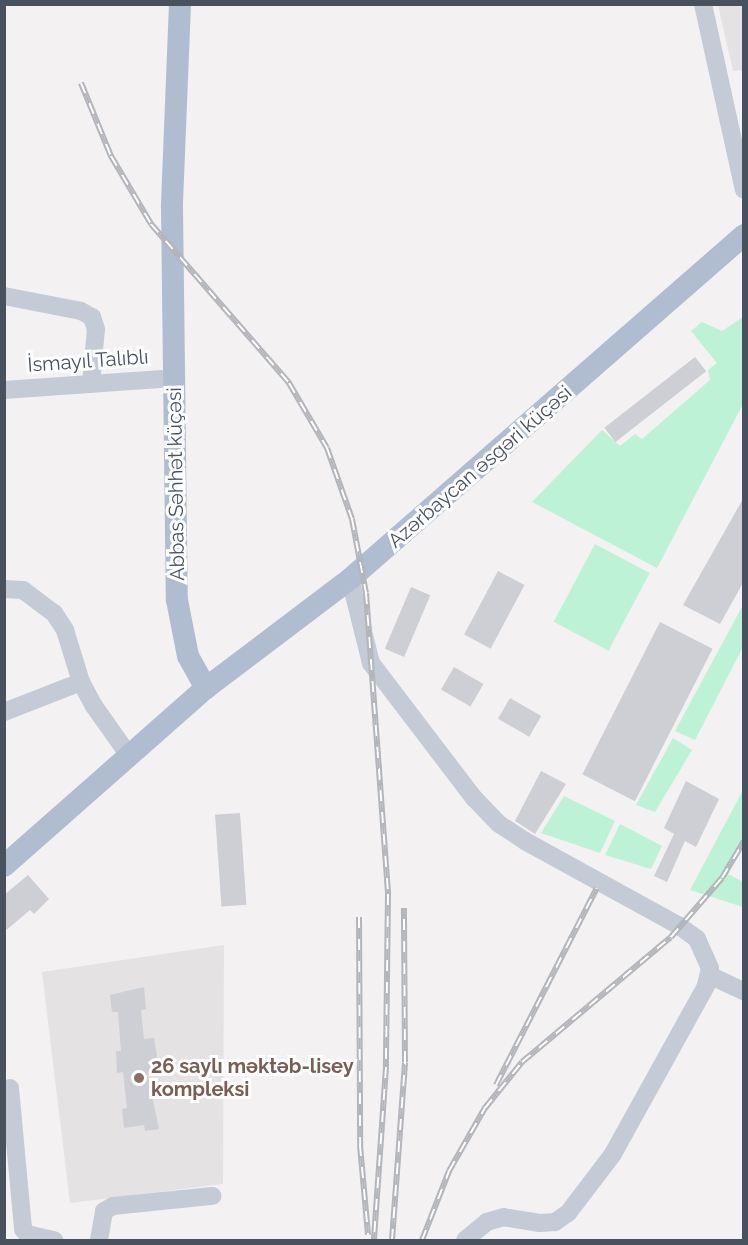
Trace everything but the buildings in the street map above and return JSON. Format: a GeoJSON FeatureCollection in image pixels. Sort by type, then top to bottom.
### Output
{"type":"FeatureCollection","features":[{"type":"Feature","properties":{"kind":"main road","name":"Abbas Səhhət küçəsi"},"geometry":{"type":"LineString","coordinates":[[180,4],[172,207],[177,600],[188,656],[206,688]]}},
{"type":"Feature","properties":{"kind":"main road","name":"Azərbaycan əsgəri küçəsi"},"geometry":{"type":"LineString","coordinates":[[206,688],[350,579],[744,235]]}},
{"type":"Feature","properties":{"kind":"main road"},"geometry":{"type":"LineString","coordinates":[[4,866],[206,688]]}},
{"type":"Feature","properties":{"kind":"street"},"geometry":{"type":"LineString","coordinates":[[703,4],[744,190]]}},
{"type":"Feature","properties":{"kind":"street"},"geometry":{"type":"LineString","coordinates":[[4,296],[81,312],[92,318],[96,330],[91,384]]}},
{"type":"Feature","properties":{"kind":"street","name":"İsmayıl Talıblı"},"geometry":{"type":"LineString","coordinates":[[4,390],[174,378]]}},
{"type":"Feature","properties":{"kind":"street"},"geometry":{"type":"LineString","coordinates":[[350,579],[371,663],[474,798],[499,824],[525,841],[678,925],[697,939],[707,956],[709,975],[613,1155],[568,1213],[555,1222],[540,1223],[504,1217],[487,1222],[465,1240]]}},
{"type":"Feature","properties":{"kind":"street"},"geometry":{"type":"LineString","coordinates":[[4,589],[22,590],[54,613],[65,630],[81,682],[106,726],[130,757]]}},
{"type":"Feature","properties":{"kind":"street"},"geometry":{"type":"LineString","coordinates":[[4,712],[81,682]]}},
{"type":"Feature","properties":{"kind":"street"},"geometry":{"type":"LineString","coordinates":[[709,975],[744,991]]}},
{"type":"Feature","properties":{"kind":"street"},"geometry":{"type":"LineString","coordinates":[[10,1088],[23,1229],[27,1234],[54,1240]]}},
{"type":"Feature","properties":{"kind":"street"},"geometry":{"type":"LineString","coordinates":[[99,1240],[104,1211],[113,1206],[212,1196]]}},
{"type":"Feature","properties":{"kind":"shaded area"},"geometry":{"type":"Polygon","coordinates":[[[718,5],[743,5],[743,70],[733,71],[718,5]]]}},
{"type":"Feature","properties":{"kind":"shaded area","name":"26 saylı məktəb-lisey kompleksi"},"geometry":{"type":"Polygon","coordinates":[[[224,945],[223,1184],[70,1203],[42,972],[224,945]]]}},
{"type":"Feature","properties":{"kind":"green space"},"geometry":{"type":"Polygon","coordinates":[[[743,317],[743,404],[657,568],[532,502],[602,430],[620,446],[635,434],[642,439],[710,380],[708,370],[717,363],[691,331],[702,322],[722,331],[743,317]]]}},
{"type":"Feature","properties":{"kind":"green space"},"geometry":{"type":"Polygon","coordinates":[[[595,544],[650,573],[608,651],[554,622],[595,544]]]}},
{"type":"Feature","properties":{"kind":"green space"},"geometry":{"type":"Polygon","coordinates":[[[743,605],[743,647],[695,740],[675,731],[743,605]]]}},
{"type":"Feature","properties":{"kind":"green space"},"geometry":{"type":"Polygon","coordinates":[[[673,738],[692,750],[655,812],[636,805],[673,738]]]}},
{"type":"Feature","properties":{"kind":"green space"},"geometry":{"type":"Polygon","coordinates":[[[743,790],[743,844],[728,874],[743,882],[743,907],[690,890],[743,790]]]}},
{"type":"Feature","properties":{"kind":"green space"},"geometry":{"type":"Polygon","coordinates":[[[564,796],[615,821],[600,853],[541,833],[564,796]]]}},
{"type":"Feature","properties":{"kind":"green space"},"geometry":{"type":"Polygon","coordinates":[[[620,824],[662,846],[651,869],[605,855],[620,824]]]}},
{"type":"Feature","properties":{"kind":"railway"},"geometry":{"type":"LineString","coordinates":[[81,83],[111,156],[151,224],[289,383],[327,448],[352,519],[366,593],[388,894],[386,1067],[374,1240]]}},
{"type":"Feature","properties":{"kind":"railway"},"geometry":{"type":"LineString","coordinates":[[422,1240],[449,1171],[485,1108],[522,1062],[671,937],[722,878],[744,841]]}},
{"type":"Feature","properties":{"kind":"railway"},"geometry":{"type":"LineString","coordinates":[[496,1085],[597,888]]}},
{"type":"Feature","properties":{"kind":"railway"},"geometry":{"type":"LineString","coordinates":[[392,1240],[405,1062],[404,908]]}},
{"type":"Feature","properties":{"kind":"railway"},"geometry":{"type":"LineString","coordinates":[[359,917],[360,1145],[368,1235]]}},
{"type":"Feature","properties":{"kind":"place","name":"26 saylı məktəb-lisey kompleksi"},"geometry":{"type":"Point","coordinates":[139,1078]}}]}
